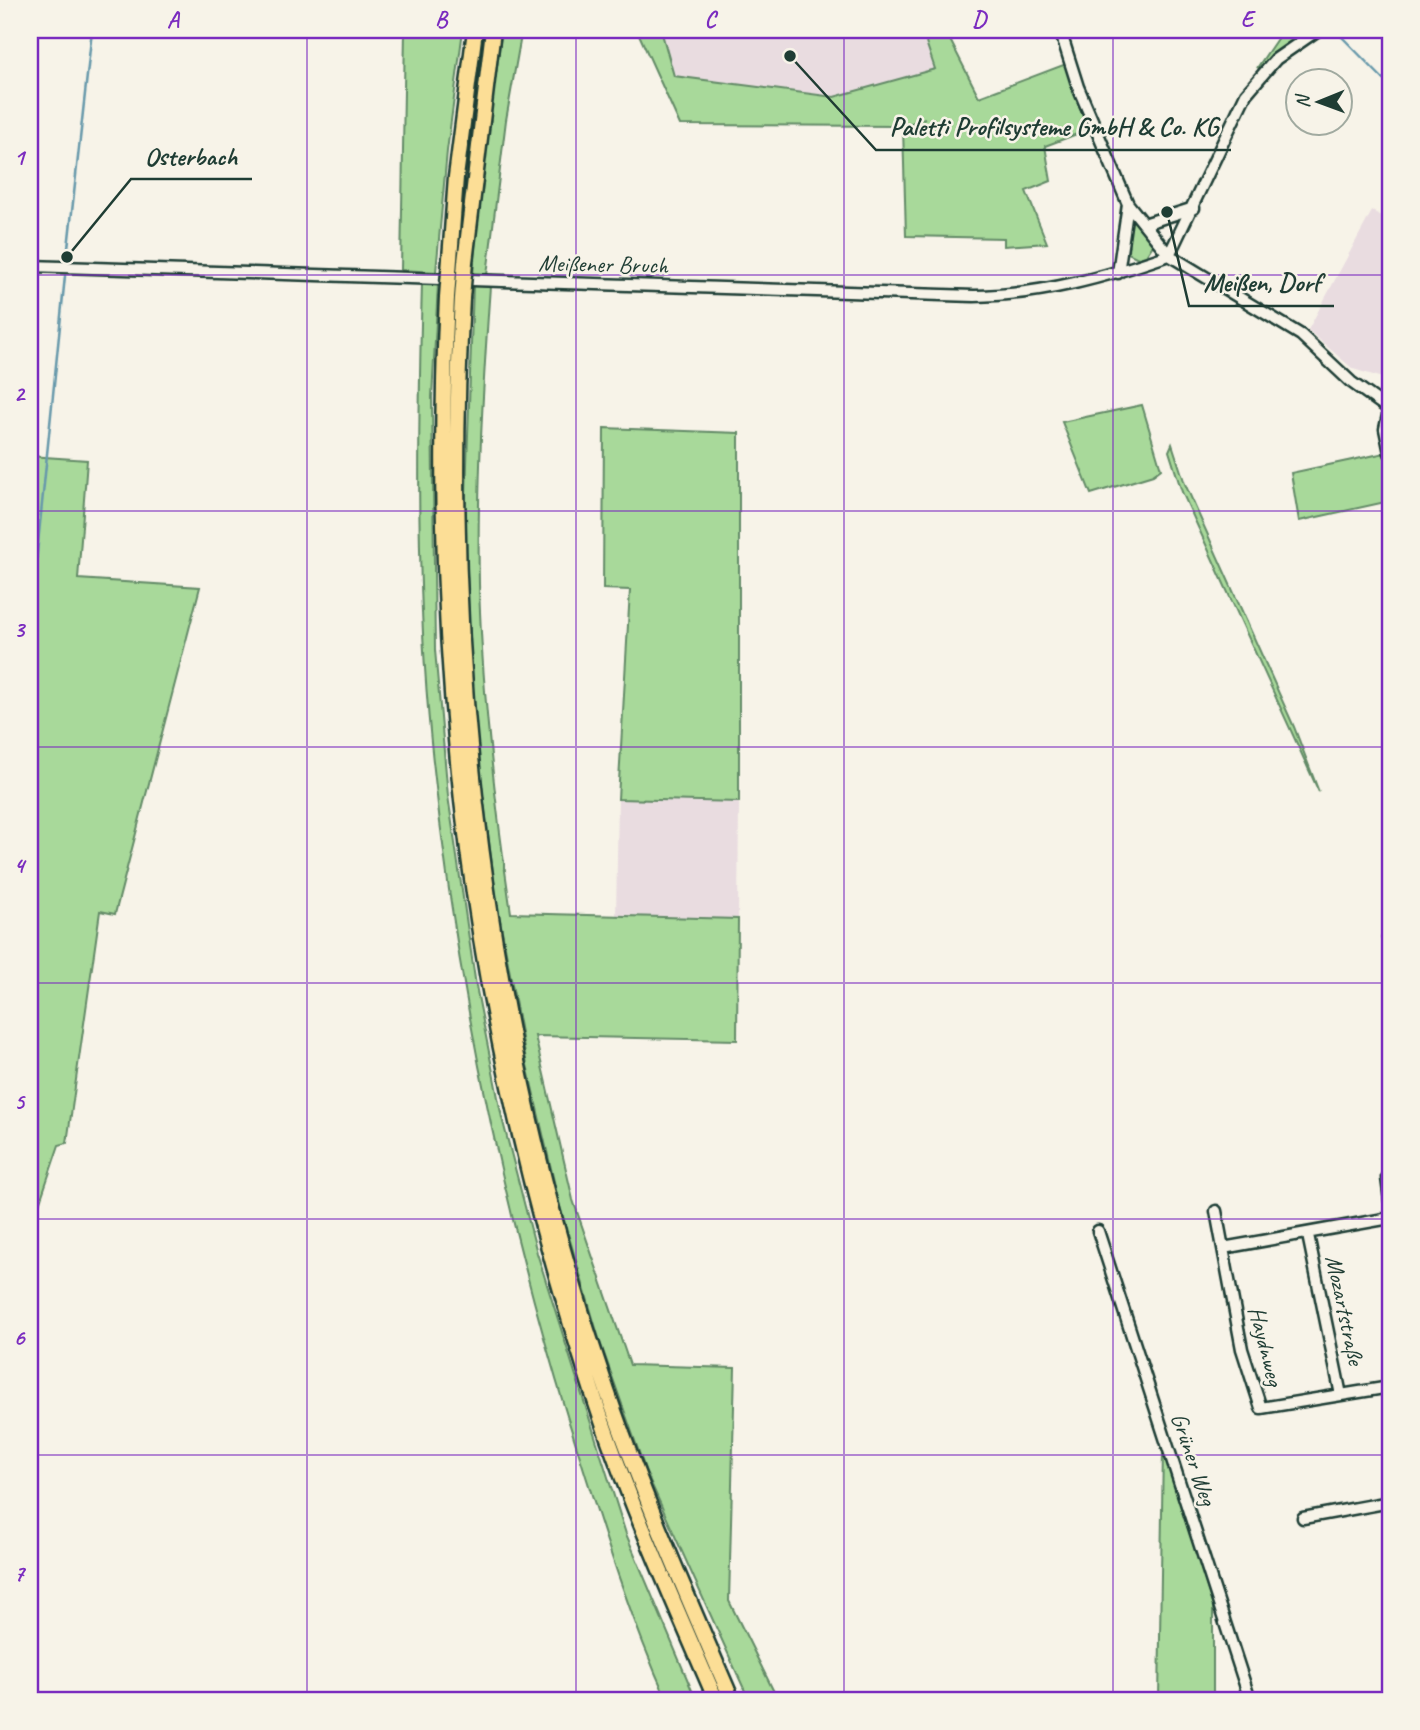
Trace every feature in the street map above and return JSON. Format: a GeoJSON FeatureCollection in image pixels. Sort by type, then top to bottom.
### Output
{"type":"FeatureCollection","features":[{"type":"Feature","properties":{"kind":"highway"},"geometry":{"type":"LineString","coordinates":[[475,30],[456,177],[457,261],[442,481],[450,689],[469,873],[496,1035],[536,1205],[592,1393],[641,1527],[716,1700]]}},
{"type":"Feature","properties":{"kind":"highway"},"geometry":{"type":"LineString","coordinates":[[457,261],[493,30]]}},
{"type":"Feature","properties":{"kind":"highway"},"geometry":{"type":"LineString","coordinates":[[455,297],[456,481],[465,700],[484,872],[511,1032],[551,1202],[606,1388],[660,1534],[732,1700]]}},
{"type":"Feature","properties":{"kind":"street"},"geometry":{"type":"LineString","coordinates":[[1060,30],[1078,87],[1128,204],[1169,255],[1301,335],[1351,382],[1390,410],[1385,429],[1390,453]]}},
{"type":"Feature","properties":{"kind":"street"},"geometry":{"type":"LineString","coordinates":[[1169,255],[1194,208],[1246,94],[1276,59],[1318,30]]}},
{"type":"Feature","properties":{"kind":"street"},"geometry":{"type":"LineString","coordinates":[[1118,273],[1128,204]]}},
{"type":"Feature","properties":{"kind":"street"},"geometry":{"type":"LineString","coordinates":[[1144,224],[1194,208]]}},
{"type":"Feature","properties":{"kind":"street","name":"Meißener Bruch"},"geometry":{"type":"LineString","coordinates":[[30,266],[1014,296],[1118,273],[1169,255]]}},
{"type":"Feature","properties":{"kind":"street"},"geometry":{"type":"LineString","coordinates":[[1387,1178],[1390,1201]]}},
{"type":"Feature","properties":{"kind":"street","name":"Haydnweg"},"geometry":{"type":"LineString","coordinates":[[1216,1210],[1242,1349],[1261,1408],[1390,1387]]}},
{"type":"Feature","properties":{"kind":"street"},"geometry":{"type":"LineString","coordinates":[[1223,1248],[1308,1235],[1390,1218]]}},
{"type":"Feature","properties":{"kind":"street","name":"Grüner Weg"},"geometry":{"type":"LineString","coordinates":[[1098,1231],[1250,1700]]}},
{"type":"Feature","properties":{"kind":"street","name":"Mozartstraße"},"geometry":{"type":"LineString","coordinates":[[1308,1235],[1341,1395]]}},
{"type":"Feature","properties":{"kind":"street"},"geometry":{"type":"LineString","coordinates":[[1303,1518],[1390,1502]]}},
{"type":"Feature","properties":{"kind":"shaded area"},"geometry":{"type":"Polygon","coordinates":[[[661,30],[922,30],[935,69],[834,97],[673,76],[661,30]]]}},
{"type":"Feature","properties":{"kind":"shaded area"},"geometry":{"type":"Polygon","coordinates":[[[1372,211],[1390,220],[1390,380],[1353,369],[1308,330],[1372,211]]]}},
{"type":"Feature","properties":{"kind":"shaded area"},"geometry":{"type":"Polygon","coordinates":[[[618,799],[739,802],[738,919],[616,917],[618,799]]]}},
{"type":"Feature","properties":{"kind":"green space"},"geometry":{"type":"Polygon","coordinates":[[[405,30],[463,30],[447,151],[436,272],[401,270],[405,30]]]}},
{"type":"Feature","properties":{"kind":"green space"},"geometry":{"type":"Polygon","coordinates":[[[502,30],[522,30],[506,120],[487,275],[473,275],[479,194],[502,30]]]}},
{"type":"Feature","properties":{"kind":"green space"},"geometry":{"type":"Polygon","coordinates":[[[637,30],[661,30],[674,76],[834,97],[935,69],[922,30],[945,30],[979,97],[1066,64],[1088,130],[1045,146],[1051,181],[1026,191],[1047,243],[1004,246],[1004,238],[906,236],[903,127],[925,118],[903,126],[680,125],[637,30]]]}},
{"type":"Feature","properties":{"kind":"green space"},"geometry":{"type":"Polygon","coordinates":[[[1283,30],[1313,30],[1257,68],[1283,30]]]}},
{"type":"Feature","properties":{"kind":"green space"},"geometry":{"type":"Polygon","coordinates":[[[1135,220],[1153,245],[1146,256],[1138,258],[1128,253],[1130,221],[1135,220]]]}},
{"type":"Feature","properties":{"kind":"green space"},"geometry":{"type":"Polygon","coordinates":[[[422,283],[438,284],[432,397],[435,650],[448,796],[476,986],[502,1118],[537,1253],[626,1534],[696,1700],[667,1700],[613,1561],[568,1419],[521,1252],[483,1084],[453,914],[426,685],[419,513],[422,283]]]}},
{"type":"Feature","properties":{"kind":"green space"},"geometry":{"type":"Polygon","coordinates":[[[473,285],[490,286],[481,435],[479,584],[490,749],[511,913],[738,919],[737,1040],[535,1036],[573,1200],[630,1365],[735,1368],[729,1601],[778,1700],[749,1700],[646,1472],[600,1342],[559,1203],[527,1065],[497,904],[480,772],[471,669],[465,525],[473,285]]]}},
{"type":"Feature","properties":{"kind":"green space"},"geometry":{"type":"Polygon","coordinates":[[[1142,405],[1161,469],[1153,475],[1091,494],[1062,422],[1142,405]]]}},
{"type":"Feature","properties":{"kind":"green space"},"geometry":{"type":"Polygon","coordinates":[[[604,428],[739,433],[739,802],[618,799],[630,590],[603,589],[604,428]]]}},
{"type":"Feature","properties":{"kind":"green space"},"geometry":{"type":"Polygon","coordinates":[[[1172,444],[1185,484],[1294,727],[1319,792],[1182,492],[1169,451],[1172,444]]]}},
{"type":"Feature","properties":{"kind":"green space"},"geometry":{"type":"Polygon","coordinates":[[[1385,453],[1390,468],[1390,501],[1299,521],[1291,473],[1385,453]]]}},
{"type":"Feature","properties":{"kind":"green space"},"geometry":{"type":"Polygon","coordinates":[[[30,456],[87,460],[78,579],[200,587],[115,914],[100,911],[67,1143],[59,1145],[30,1231],[30,456]]]}},
{"type":"Feature","properties":{"kind":"green space"},"geometry":{"type":"Polygon","coordinates":[[[1163,1450],[1213,1606],[1213,1700],[1159,1700],[1163,1450]]]}},
{"type":"Feature","properties":{"kind":"waterway"},"geometry":{"type":"LineString","coordinates":[[67,257],[92,30]]}},
{"type":"Feature","properties":{"kind":"waterway"},"geometry":{"type":"LineString","coordinates":[[1341,36],[1390,86]]}},
{"type":"Feature","properties":{"kind":"waterway"},"geometry":{"type":"LineString","coordinates":[[30,598],[33,593],[65,276]]}},
{"type":"Feature","properties":{"kind":"place","name":"Paletti Profilsysteme GmbH & Co. KG"},"geometry":{"type":"Point","coordinates":[790,56]}},
{"type":"Feature","properties":{"kind":"place","name":"Meißen, Dorf"},"geometry":{"type":"Point","coordinates":[1167,212]}},
{"type":"Feature","properties":{"kind":"place","name":"Osterbach"},"geometry":{"type":"Point","coordinates":[67,257]}}]}
